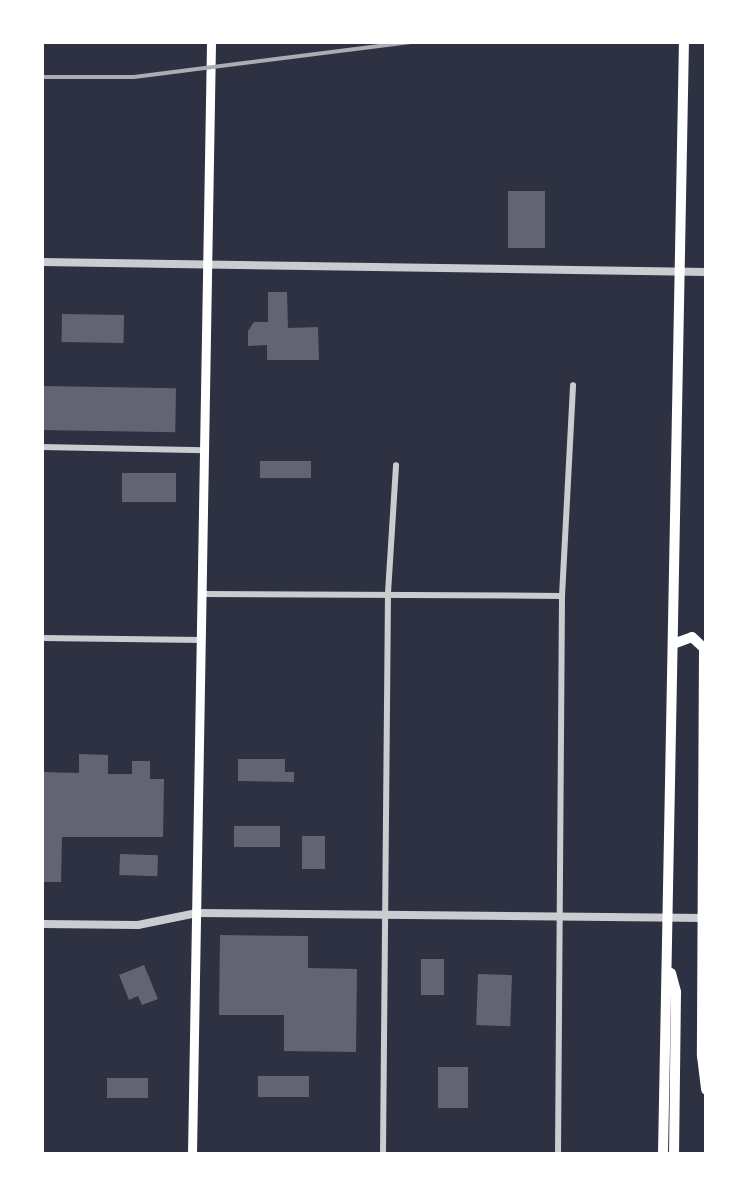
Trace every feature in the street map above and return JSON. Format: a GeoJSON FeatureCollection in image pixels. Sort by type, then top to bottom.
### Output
{"type":"FeatureCollection","features":[{"type":"Feature","properties":{"kind":"highway"},"geometry":{"type":"LineString","coordinates":[[663,1154],[684,42]]}},
{"type":"Feature","properties":{"kind":"highway"},"geometry":{"type":"LineString","coordinates":[[673,644],[692,637],[704,648],[702,1056],[706,1090]]}},
{"type":"Feature","properties":{"kind":"highway"},"geometry":{"type":"LineString","coordinates":[[667,960],[676,992],[674,1154]]}},
{"type":"Feature","properties":{"kind":"main road"},"geometry":{"type":"LineString","coordinates":[[192,1154],[211,42]]}},
{"type":"Feature","properties":{"kind":"street"},"geometry":{"type":"LineString","coordinates":[[42,262],[706,272]]}},
{"type":"Feature","properties":{"kind":"street"},"geometry":{"type":"LineString","coordinates":[[558,1154],[562,596],[573,385]]}},
{"type":"Feature","properties":{"kind":"street"},"geometry":{"type":"LineString","coordinates":[[42,447],[205,450]]}},
{"type":"Feature","properties":{"kind":"street"},"geometry":{"type":"LineString","coordinates":[[383,1154],[388,593],[396,465]]}},
{"type":"Feature","properties":{"kind":"street"},"geometry":{"type":"LineString","coordinates":[[203,594],[562,596]]}},
{"type":"Feature","properties":{"kind":"street"},"geometry":{"type":"LineString","coordinates":[[42,638],[202,640]]}},
{"type":"Feature","properties":{"kind":"street"},"geometry":{"type":"LineString","coordinates":[[42,924],[138,925],[197,913],[705,918]]}},
{"type":"Feature","properties":{"kind":"building"},"geometry":{"type":"Polygon","coordinates":[[[508,191],[545,191],[545,248],[508,248],[508,191]]]}},
{"type":"Feature","properties":{"kind":"building"},"geometry":{"type":"Polygon","coordinates":[[[268,292],[287,292],[288,328],[318,327],[319,360],[267,360],[267,345],[248,346],[248,331],[254,322],[268,322],[268,292]]]}},
{"type":"Feature","properties":{"kind":"building"},"geometry":{"type":"Polygon","coordinates":[[[62,314],[124,315],[124,343],[62,342],[62,314]]]}},
{"type":"Feature","properties":{"kind":"building"},"geometry":{"type":"Polygon","coordinates":[[[42,386],[176,388],[175,432],[42,430],[42,386]]]}},
{"type":"Feature","properties":{"kind":"building"},"geometry":{"type":"Polygon","coordinates":[[[260,461],[311,461],[311,478],[260,478],[260,461]]]}},
{"type":"Feature","properties":{"kind":"building"},"geometry":{"type":"Polygon","coordinates":[[[122,473],[176,473],[176,502],[122,502],[122,473]]]}},
{"type":"Feature","properties":{"kind":"building"},"geometry":{"type":"Polygon","coordinates":[[[79,754],[108,755],[108,774],[132,774],[132,761],[150,761],[150,779],[164,779],[163,837],[62,837],[61,882],[42,882],[42,772],[79,773],[79,754]]]}},
{"type":"Feature","properties":{"kind":"building"},"geometry":{"type":"Polygon","coordinates":[[[238,759],[285,759],[285,772],[294,772],[294,782],[238,781],[238,759]]]}},
{"type":"Feature","properties":{"kind":"building"},"geometry":{"type":"Polygon","coordinates":[[[234,826],[280,826],[280,847],[234,847],[234,826]]]}},
{"type":"Feature","properties":{"kind":"building"},"geometry":{"type":"Polygon","coordinates":[[[302,836],[325,836],[325,869],[302,869],[302,836]]]}},
{"type":"Feature","properties":{"kind":"building"},"geometry":{"type":"Polygon","coordinates":[[[120,854],[158,855],[157,876],[119,875],[120,854]]]}},
{"type":"Feature","properties":{"kind":"building"},"geometry":{"type":"Polygon","coordinates":[[[220,935],[308,936],[308,968],[357,969],[356,1052],[284,1051],[284,1015],[219,1015],[220,935]]]}},
{"type":"Feature","properties":{"kind":"building"},"geometry":{"type":"Polygon","coordinates":[[[421,959],[444,959],[444,995],[421,995],[421,959]]]}},
{"type":"Feature","properties":{"kind":"building"},"geometry":{"type":"Polygon","coordinates":[[[144,965],[158,999],[142,1005],[138,996],[129,1000],[119,975],[144,965]]]}},
{"type":"Feature","properties":{"kind":"building"},"geometry":{"type":"Polygon","coordinates":[[[478,974],[512,975],[510,1026],[476,1025],[478,974]]]}},
{"type":"Feature","properties":{"kind":"building"},"geometry":{"type":"Polygon","coordinates":[[[438,1067],[468,1067],[468,1108],[438,1108],[438,1067]]]}},
{"type":"Feature","properties":{"kind":"building"},"geometry":{"type":"Polygon","coordinates":[[[258,1076],[309,1076],[309,1097],[258,1097],[258,1076]]]}},
{"type":"Feature","properties":{"kind":"building"},"geometry":{"type":"Polygon","coordinates":[[[107,1078],[148,1078],[148,1098],[107,1098],[107,1078]]]}},
{"type":"Feature","properties":{"kind":"railway"},"geometry":{"type":"LineString","coordinates":[[42,77],[134,77],[411,42]]}}]}
